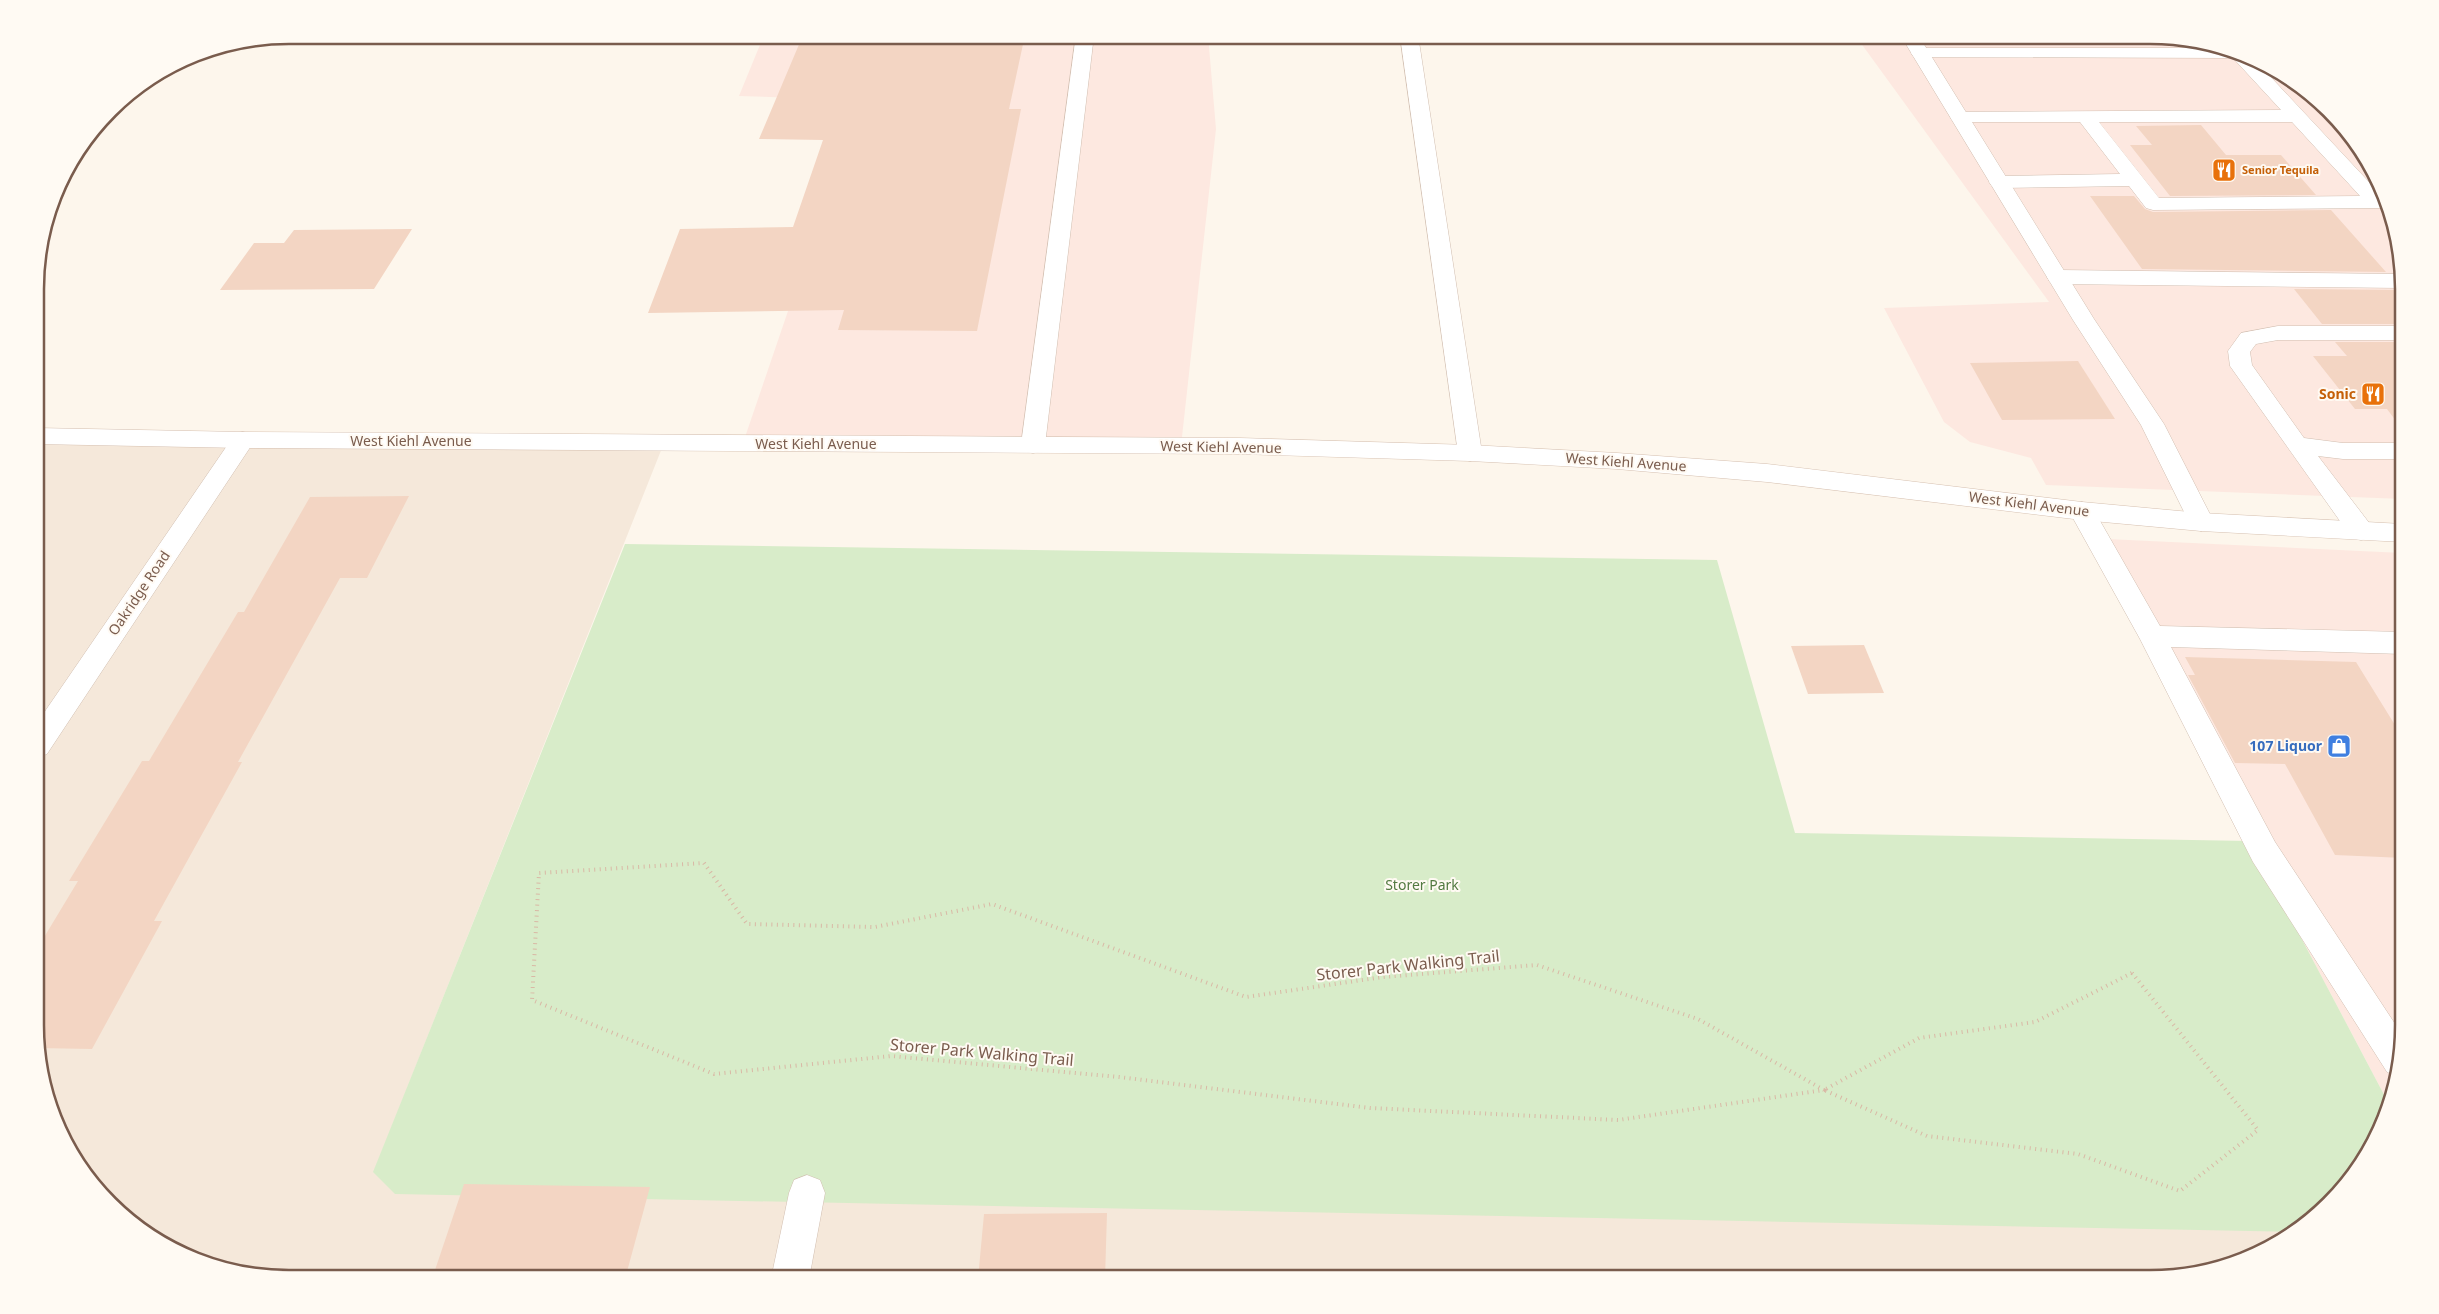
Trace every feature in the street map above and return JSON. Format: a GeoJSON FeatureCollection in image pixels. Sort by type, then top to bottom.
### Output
{"type":"FeatureCollection","features":[{"type":"Feature","properties":{"kind":"street"},"geometry":{"type":"LineString","coordinates":[[1033,445],[1084,44]]}},
{"type":"Feature","properties":{"kind":"street"},"geometry":{"type":"LineString","coordinates":[[1410,44],[1470,453]]}},
{"type":"Feature","properties":{"kind":"street"},"geometry":{"type":"LineString","coordinates":[[1915,44],[2058,277],[2152,424],[2201,522]]}},
{"type":"Feature","properties":{"kind":"street"},"geometry":{"type":"LineString","coordinates":[[2021,44],[2209,51]]}},
{"type":"Feature","properties":{"kind":"street"},"geometry":{"type":"LineString","coordinates":[[2249,65],[2295,116],[2378,198]]}},
{"type":"Feature","properties":{"kind":"street"},"geometry":{"type":"LineString","coordinates":[[1959,116],[2295,116]]}},
{"type":"Feature","properties":{"kind":"street"},"geometry":{"type":"LineString","coordinates":[[2085,116],[2153,204],[2379,202]]}},
{"type":"Feature","properties":{"kind":"street"},"geometry":{"type":"LineString","coordinates":[[2000,182],[2134,180]]}},
{"type":"Feature","properties":{"kind":"street"},"geometry":{"type":"LineString","coordinates":[[2058,277],[2395,281]]}},
{"type":"Feature","properties":{"kind":"street"},"geometry":{"type":"LineString","coordinates":[[2361,531],[2241,366],[2239,351],[2248,338],[2278,333],[2395,334]]}},
{"type":"Feature","properties":{"kind":"street","name":"West Kiehl Avenue"},"geometry":{"type":"LineString","coordinates":[[44,436],[242,440],[1240,446],[1470,453],[1618,461],[1767,473],[2082,511],[2201,522],[2395,533]]}},
{"type":"Feature","properties":{"kind":"street","name":"Oakridge Road"},"geometry":{"type":"LineString","coordinates":[[44,734],[242,440]]}},
{"type":"Feature","properties":{"kind":"street"},"geometry":{"type":"LineString","coordinates":[[2297,445],[2343,451],[2395,451]]}},
{"type":"Feature","properties":{"kind":"street"},"geometry":{"type":"LineString","coordinates":[[2082,511],[2152,636],[2264,852],[2394,1051]]}},
{"type":"Feature","properties":{"kind":"street"},"geometry":{"type":"LineString","coordinates":[[2152,636],[2395,643]]}},
{"type":"Feature","properties":{"kind":"street"},"geometry":{"type":"LineString","coordinates":[[792,1270],[807,1193]]}},
{"type":"Feature","properties":{"kind":"path","name":"Storer Park Walking Trail"},"geometry":{"type":"LineString","coordinates":[[1824,1090],[1618,1120],[1370,1108],[1119,1077],[891,1056],[714,1074],[532,1000],[539,873],[704,863],[747,924],[875,927],[992,904],[1246,997],[1383,977],[1537,965],[1698,1019],[1824,1090],[1927,1136],[2078,1154],[2180,1191],[2258,1130],[2132,973],[2035,1022],[1919,1038],[1824,1090]]}},
{"type":"Feature","properties":{"kind":"shaded area"},"geometry":{"type":"Polygon","coordinates":[[[760,44],[1209,44],[1216,129],[1181,446],[743,443],[860,100],[739,96],[760,44]]]}},
{"type":"Feature","properties":{"kind":"shaded area"},"geometry":{"type":"Polygon","coordinates":[[[1862,44],[2166,44],[2198,48],[2244,62],[2258,69],[2286,85],[2312,105],[2345,140],[2362,166],[2377,195],[2391,241],[2395,273],[2395,499],[2046,485],[2031,458],[1970,442],[1944,422],[1884,308],[2049,302],[1862,44]]]}},
{"type":"Feature","properties":{"kind":"shaded area"},"geometry":{"type":"Polygon","coordinates":[[[44,437],[664,443],[374,1171],[2283,1231],[2244,1252],[2198,1266],[2166,1270],[273,1270],[241,1266],[195,1252],[166,1237],[140,1220],[94,1174],[77,1148],[62,1119],[48,1073],[44,1041],[44,437]]]}},
{"type":"Feature","properties":{"kind":"shaded area"},"geometry":{"type":"Polygon","coordinates":[[[2107,539],[2395,553],[2395,1041],[2391,1073],[2385,1096],[2250,841],[2107,539]]]}},
{"type":"Feature","properties":{"kind":"green space","name":"Storer Park"},"geometry":{"type":"Polygon","coordinates":[[[625,544],[1717,560],[1795,833],[2250,841],[2385,1096],[2370,1133],[2345,1174],[2312,1209],[2282,1232],[395,1194],[373,1172],[625,544]]]}},
{"type":"Feature","properties":{"kind":"building"},"geometry":{"type":"Polygon","coordinates":[[[799,44],[1023,44],[1009,109],[1021,109],[977,331],[838,330],[844,310],[648,313],[680,229],[793,227],[823,140],[759,139],[799,44]]]}},
{"type":"Feature","properties":{"kind":"building","name":"Senior Tequila"},"geometry":{"type":"Polygon","coordinates":[[[2201,125],[2226,155],[2281,155],[2316,195],[2170,196],[2130,145],[2152,145],[2136,126],[2201,125]]]}},
{"type":"Feature","properties":{"kind":"building"},"geometry":{"type":"Polygon","coordinates":[[[2090,196],[2134,196],[2145,209],[2153,212],[2331,210],[2386,272],[2142,269],[2090,196]]]}},
{"type":"Feature","properties":{"kind":"building"},"geometry":{"type":"Polygon","coordinates":[[[412,229],[374,289],[220,290],[254,243],[284,243],[294,230],[412,229]]]}},
{"type":"Feature","properties":{"kind":"building"},"geometry":{"type":"Polygon","coordinates":[[[2294,289],[2395,290],[2395,324],[2322,324],[2294,289]]]}},
{"type":"Feature","properties":{"kind":"building","name":"Sonic"},"geometry":{"type":"Polygon","coordinates":[[[2335,342],[2395,342],[2395,420],[2387,409],[2355,409],[2313,356],[2347,356],[2335,342]]]}},
{"type":"Feature","properties":{"kind":"building"},"geometry":{"type":"Polygon","coordinates":[[[2078,361],[2115,419],[2002,420],[1970,363],[2078,361]]]}},
{"type":"Feature","properties":{"kind":"building"},"geometry":{"type":"Polygon","coordinates":[[[409,496],[367,578],[340,578],[238,762],[242,762],[154,921],[162,921],[92,1049],[45,1048],[44,937],[78,881],[69,881],[142,761],[149,761],[238,612],[244,612],[310,497],[409,496]]]}},
{"type":"Feature","properties":{"kind":"building"},"geometry":{"type":"Polygon","coordinates":[[[1864,645],[1884,693],[1808,694],[1791,646],[1864,645]]]}},
{"type":"Feature","properties":{"kind":"building"},"geometry":{"type":"Polygon","coordinates":[[[2185,657],[2356,662],[2395,725],[2395,858],[2335,855],[2285,764],[2235,763],[2188,675],[2195,675],[2185,657]]]}},
{"type":"Feature","properties":{"kind":"building"},"geometry":{"type":"Polygon","coordinates":[[[464,1184],[650,1187],[627,1270],[435,1270],[464,1184]]]}},
{"type":"Feature","properties":{"kind":"building"},"geometry":{"type":"Polygon","coordinates":[[[1107,1213],[1105,1270],[979,1270],[984,1214],[1107,1213]]]}},
{"type":"Feature","properties":{"kind":"place","name":"Senior Tequila"},"geometry":{"type":"Point","coordinates":[2224,170]}},
{"type":"Feature","properties":{"kind":"place","name":"Sonic"},"geometry":{"type":"Point","coordinates":[2373,394]}},
{"type":"Feature","properties":{"kind":"place","name":"107 Liquor"},"geometry":{"type":"Point","coordinates":[2339,746]}}]}
